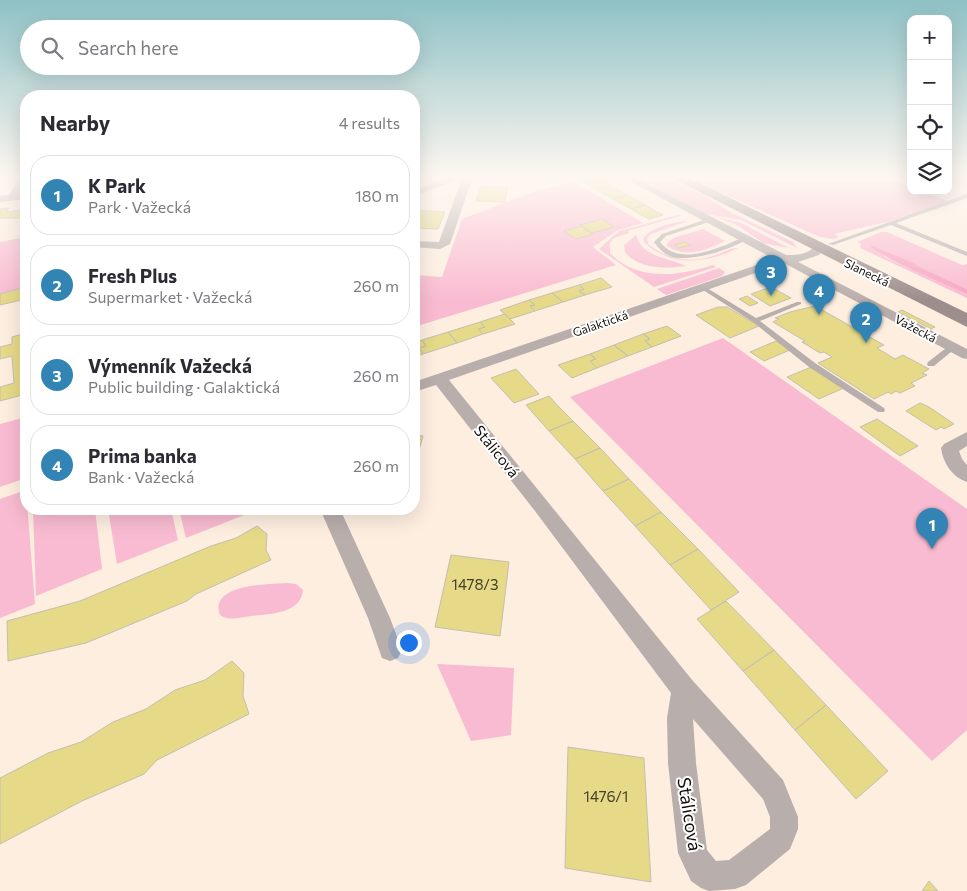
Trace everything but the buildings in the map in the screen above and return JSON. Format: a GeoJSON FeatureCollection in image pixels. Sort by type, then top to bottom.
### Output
{"type":"FeatureCollection","features":[{"type":"Feature","properties":{"kind":"main road","name":"Slanecká"},"geometry":{"type":"LineString","coordinates":[[757,218],[967,307]]}},
{"type":"Feature","properties":{"kind":"main road","name":"Slanecká"},"geometry":{"type":"LineString","coordinates":[[824,246],[967,321]]}},
{"type":"Feature","properties":{"kind":"street"},"geometry":{"type":"LineString","coordinates":[[420,244],[440,246],[444,244],[453,218]]}},
{"type":"Feature","properties":{"kind":"street","name":"Važecká"},"geometry":{"type":"LineString","coordinates":[[705,218],[967,355]]}},
{"type":"Feature","properties":{"kind":"street","name":"Galaktická"},"geometry":{"type":"LineString","coordinates":[[420,385],[785,259],[806,257],[824,246]]}},
{"type":"Feature","properties":{"kind":"street","name":"Stálicová"},"geometry":{"type":"LineString","coordinates":[[439,378],[542,506],[684,690],[773,790],[784,817],[784,829],[780,838],[735,874],[712,877],[702,870],[693,854],[682,763],[680,718],[684,690]]}},
{"type":"Feature","properties":{"kind":"street"},"geometry":{"type":"LineString","coordinates":[[967,438],[950,448],[955,464],[967,475]]}},
{"type":"Feature","properties":{"kind":"street"},"geometry":{"type":"LineString","coordinates":[[333,515],[379,618],[390,650]]}},
{"type":"Feature","properties":{"kind":"lane"},"geometry":{"type":"LineString","coordinates":[[824,246],[906,218]]}},
{"type":"Feature","properties":{"kind":"lane"},"geometry":{"type":"LineString","coordinates":[[710,220],[664,235],[657,242],[662,248],[673,254],[691,256],[709,253],[746,238]]}},
{"type":"Feature","properties":{"kind":"lane"},"geometry":{"type":"LineString","coordinates":[[891,223],[967,254]]}},
{"type":"Feature","properties":{"kind":"lane"},"geometry":{"type":"LineString","coordinates":[[702,287],[755,321],[812,365],[882,410]]}},
{"type":"Feature","properties":{"kind":"lane"},"geometry":{"type":"LineString","coordinates":[[755,321],[800,303]]}},
{"type":"Feature","properties":{"kind":"lane"},"geometry":{"type":"LineString","coordinates":[[853,312],[872,305]]}},
{"type":"Feature","properties":{"kind":"lane"},"geometry":{"type":"LineString","coordinates":[[931,364],[953,347]]}},
{"type":"Feature","properties":{"kind":"shaded area"},"geometry":{"type":"Polygon","coordinates":[[[634,218],[643,223],[618,230],[593,247],[616,265],[420,325],[420,275],[442,277],[462,219],[634,218]]]}},
{"type":"Feature","properties":{"kind":"shaded area"},"geometry":{"type":"Polygon","coordinates":[[[675,218],[628,231],[629,233],[614,238],[610,243],[610,253],[633,269],[659,274],[687,272],[713,265],[716,267],[654,287],[599,249],[619,231],[675,218]]]}},
{"type":"Feature","properties":{"kind":"shaded area"},"geometry":{"type":"Polygon","coordinates":[[[717,218],[741,223],[789,248],[763,243],[739,226],[717,218]]]}},
{"type":"Feature","properties":{"kind":"shaded area"},"geometry":{"type":"Polygon","coordinates":[[[727,218],[742,218],[793,242],[797,248],[741,220],[727,218]]]}},
{"type":"Feature","properties":{"kind":"shaded area"},"geometry":{"type":"Polygon","coordinates":[[[776,218],[901,218],[834,234],[839,237],[833,239],[820,237],[776,218]]]}},
{"type":"Feature","properties":{"kind":"shaded area"},"geometry":{"type":"Polygon","coordinates":[[[688,221],[651,234],[647,238],[648,244],[663,254],[689,260],[707,258],[730,249],[738,248],[703,260],[690,261],[678,260],[667,256],[656,251],[645,243],[643,239],[657,228],[688,221]]]}},
{"type":"Feature","properties":{"kind":"shaded area"},"geometry":{"type":"Polygon","coordinates":[[[703,229],[725,241],[696,252],[680,252],[666,245],[673,238],[703,229]]]}},
{"type":"Feature","properties":{"kind":"shaded area"},"geometry":{"type":"Polygon","coordinates":[[[881,232],[887,232],[962,265],[967,264],[967,289],[915,264],[871,246],[887,258],[967,294],[967,298],[860,248],[861,244],[857,242],[881,232]]]}},
{"type":"Feature","properties":{"kind":"shaded area"},"geometry":{"type":"Polygon","coordinates":[[[636,235],[639,243],[650,253],[686,266],[661,267],[637,262],[625,252],[624,245],[636,235]]]}},
{"type":"Feature","properties":{"kind":"shaded area"},"geometry":{"type":"Polygon","coordinates":[[[20,238],[20,289],[0,294],[0,242],[20,238]]]}},
{"type":"Feature","properties":{"kind":"shaded area"},"geometry":{"type":"Polygon","coordinates":[[[870,245],[916,264],[967,289],[967,294],[898,263],[875,250],[870,245]]]}},
{"type":"Feature","properties":{"kind":"shaded area"},"geometry":{"type":"Polygon","coordinates":[[[719,268],[725,272],[722,276],[666,295],[657,289],[719,268]]]}},
{"type":"Feature","properties":{"kind":"shaded area"},"geometry":{"type":"Polygon","coordinates":[[[723,338],[967,509],[967,730],[932,761],[570,397],[723,338]]]}},
{"type":"Feature","properties":{"kind":"shaded area"},"geometry":{"type":"Polygon","coordinates":[[[20,419],[20,480],[0,487],[0,424],[20,419]]]}},
{"type":"Feature","properties":{"kind":"shaded area"},"geometry":{"type":"Polygon","coordinates":[[[20,492],[20,515],[28,515],[35,604],[0,618],[0,499],[20,492]]]}},
{"type":"Feature","properties":{"kind":"shaded area"},"geometry":{"type":"Polygon","coordinates":[[[33,515],[96,515],[102,569],[36,596],[33,515]]]}},
{"type":"Feature","properties":{"kind":"shaded area"},"geometry":{"type":"Polygon","coordinates":[[[109,515],[172,515],[178,540],[117,564],[109,515]]]}},
{"type":"Feature","properties":{"kind":"shaded area"},"geometry":{"type":"Polygon","coordinates":[[[180,515],[244,515],[186,538],[180,515]]]}},
{"type":"Feature","properties":{"kind":"shaded area"},"geometry":{"type":"Polygon","coordinates":[[[296,584],[303,590],[297,604],[290,608],[275,613],[235,619],[220,615],[219,605],[223,597],[232,592],[256,585],[296,584]]]}},
{"type":"Feature","properties":{"kind":"shaded area"},"geometry":{"type":"Polygon","coordinates":[[[437,664],[514,668],[511,735],[471,741],[437,664]]]}},
{"type":"Feature","properties":{"kind":"place","name":"Výmenník Važecká"},"geometry":{"type":"Point","coordinates":[771,296]}},
{"type":"Feature","properties":{"kind":"place","name":"Prima banka"},"geometry":{"type":"Point","coordinates":[819,315]}},
{"type":"Feature","properties":{"kind":"place","name":"Fresh Plus"},"geometry":{"type":"Point","coordinates":[866,343]}},
{"type":"Feature","properties":{"kind":"place","name":"K Park"},"geometry":{"type":"Point","coordinates":[932,549]}}]}
